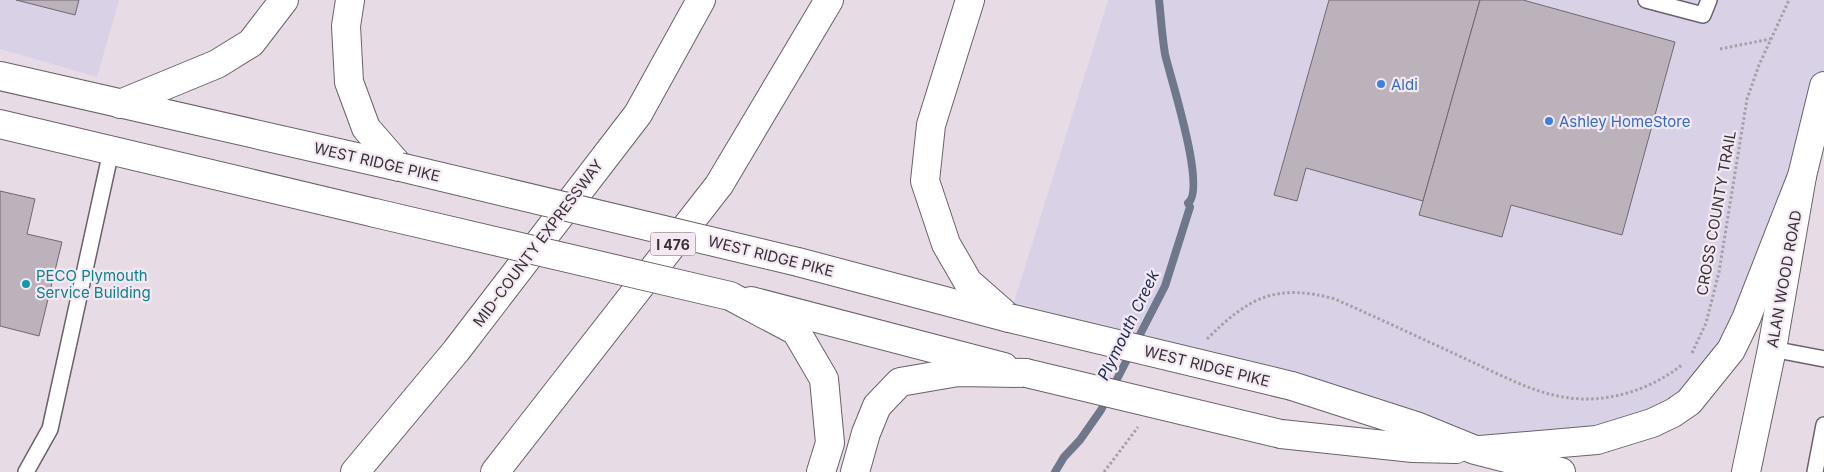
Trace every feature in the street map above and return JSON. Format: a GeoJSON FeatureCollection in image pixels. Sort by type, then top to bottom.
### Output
{"type":"FeatureCollection","features":[{"type":"Feature","properties":{"kind":"main road"},"geometry":{"type":"LineString","coordinates":[[120,104],[218,64],[251,43],[284,0]]}},
{"type":"Feature","properties":{"kind":"main road"},"geometry":{"type":"LineString","coordinates":[[350,0],[346,26],[348,82],[366,128],[400,167]]}},
{"type":"Feature","properties":{"kind":"main road"},"geometry":{"type":"LineString","coordinates":[[638,114],[683,0]]}},
{"type":"Feature","properties":{"kind":"main road","name":"MID-COUNTY EXPRESSWAY"},"geometry":{"type":"LineString","coordinates":[[355,472],[456,351],[638,114],[701,0]]}},
{"type":"Feature","properties":{"kind":"main road","name":"I 476"},"geometry":{"type":"LineString","coordinates":[[495,472],[719,185],[829,0]]}},
{"type":"Feature","properties":{"kind":"main road"},"geometry":{"type":"LineString","coordinates":[[970,0],[931,125],[925,181],[946,244],[968,282],[1009,318]]}},
{"type":"Feature","properties":{"kind":"main road","name":"WEST RIDGE PIKE"},"geometry":{"type":"LineString","coordinates":[[0,76],[400,167],[798,262],[1009,318],[1292,386],[1416,426],[1475,450],[1561,472]]}},
{"type":"Feature","properties":{"kind":"main road","name":"ALAN WOOD ROAD"},"geometry":{"type":"LineString","coordinates":[[1746,472],[1772,349],[1802,176],[1820,125],[1824,86]]}},
{"type":"Feature","properties":{"kind":"main road"},"geometry":{"type":"LineString","coordinates":[[0,124],[111,152],[730,296],[989,368]]}},
{"type":"Feature","properties":{"kind":"main road"},"geometry":{"type":"LineString","coordinates":[[1475,450],[1597,440],[1646,426],[1673,413],[1689,402],[1731,350],[1746,319],[1802,176]]}},
{"type":"Feature","properties":{"kind":"main road"},"geometry":{"type":"LineString","coordinates":[[730,296],[796,331],[824,378],[830,443],[821,472]]}},
{"type":"Feature","properties":{"kind":"main road"},"geometry":{"type":"LineString","coordinates":[[855,472],[876,406],[900,382],[989,368]]}},
{"type":"Feature","properties":{"kind":"main road","name":"WEST RIDGE PIKE"},"geometry":{"type":"LineString","coordinates":[[989,368],[1026,373],[1280,434],[1413,448],[1475,450]]}},
{"type":"Feature","properties":{"kind":"main road"},"geometry":{"type":"LineString","coordinates":[[506,472],[567,380]]}},
{"type":"Feature","properties":{"kind":"lane"},"geometry":{"type":"LineString","coordinates":[[1646,0],[1703,15],[1709,0]]}},
{"type":"Feature","properties":{"kind":"lane"},"geometry":{"type":"LineString","coordinates":[[26,472],[50,428],[111,152]]}},
{"type":"Feature","properties":{"kind":"lane"},"geometry":{"type":"LineString","coordinates":[[1772,349],[1824,359]]}},
{"type":"Feature","properties":{"kind":"lane"},"geometry":{"type":"LineString","coordinates":[[1815,472],[1824,425]]}},
{"type":"Feature","properties":{"kind":"path","name":"CROSS COUNTY TRAIL"},"geometry":{"type":"LineString","coordinates":[[1255,300],[1292,291],[1312,293],[1335,299],[1517,382],[1570,398],[1616,395],[1654,384],[1686,362],[1706,323],[1719,272],[1747,99],[1770,39],[1790,0]]}},
{"type":"Feature","properties":{"kind":"path"},"geometry":{"type":"LineString","coordinates":[[1720,49],[1770,39]]}},
{"type":"Feature","properties":{"kind":"shaded area"},"geometry":{"type":"Polygon","coordinates":[[[0,0],[119,0],[97,77],[0,49],[0,0]]]}},
{"type":"Feature","properties":{"kind":"shaded area"},"geometry":{"type":"Polygon","coordinates":[[[1108,0],[1824,0],[1824,86],[1746,319],[1673,413],[1475,450],[1009,318],[1108,0]]]}},
{"type":"Feature","properties":{"kind":"building"},"geometry":{"type":"Polygon","coordinates":[[[16,0],[79,0],[75,15],[16,0]]]}},
{"type":"Feature","properties":{"kind":"building","name":"Aldi"},"geometry":{"type":"Polygon","coordinates":[[[1329,0],[1480,0],[1423,201],[1306,168],[1297,201],[1274,195],[1329,0]]]}},
{"type":"Feature","properties":{"kind":"building","name":"Ashley HomeStore"},"geometry":{"type":"Polygon","coordinates":[[[1480,0],[1523,0],[1675,42],[1622,235],[1511,205],[1502,237],[1419,215],[1480,0]]]}},
{"type":"Feature","properties":{"kind":"building","name":"PECO Plymouth Service Building"},"geometry":{"type":"Polygon","coordinates":[[[0,191],[35,199],[27,234],[62,242],[39,336],[0,326],[0,191]]]}},
{"type":"Feature","properties":{"kind":"waterway","name":"Plymouth Creek"},"geometry":{"type":"LineString","coordinates":[[1055,472],[1064,457],[1080,440],[1101,410],[1165,286],[1190,207],[1188,203],[1193,194],[1193,177],[1186,132],[1165,54],[1159,0]]}},
{"type":"Feature","properties":{"kind":"place","name":"Aldi"},"geometry":{"type":"Point","coordinates":[1381,84]}},
{"type":"Feature","properties":{"kind":"place","name":"Ashley HomeStore"},"geometry":{"type":"Point","coordinates":[1549,121]}},
{"type":"Feature","properties":{"kind":"place","name":"PECO Plymouth Service Building"},"geometry":{"type":"Point","coordinates":[26,284]}}]}
